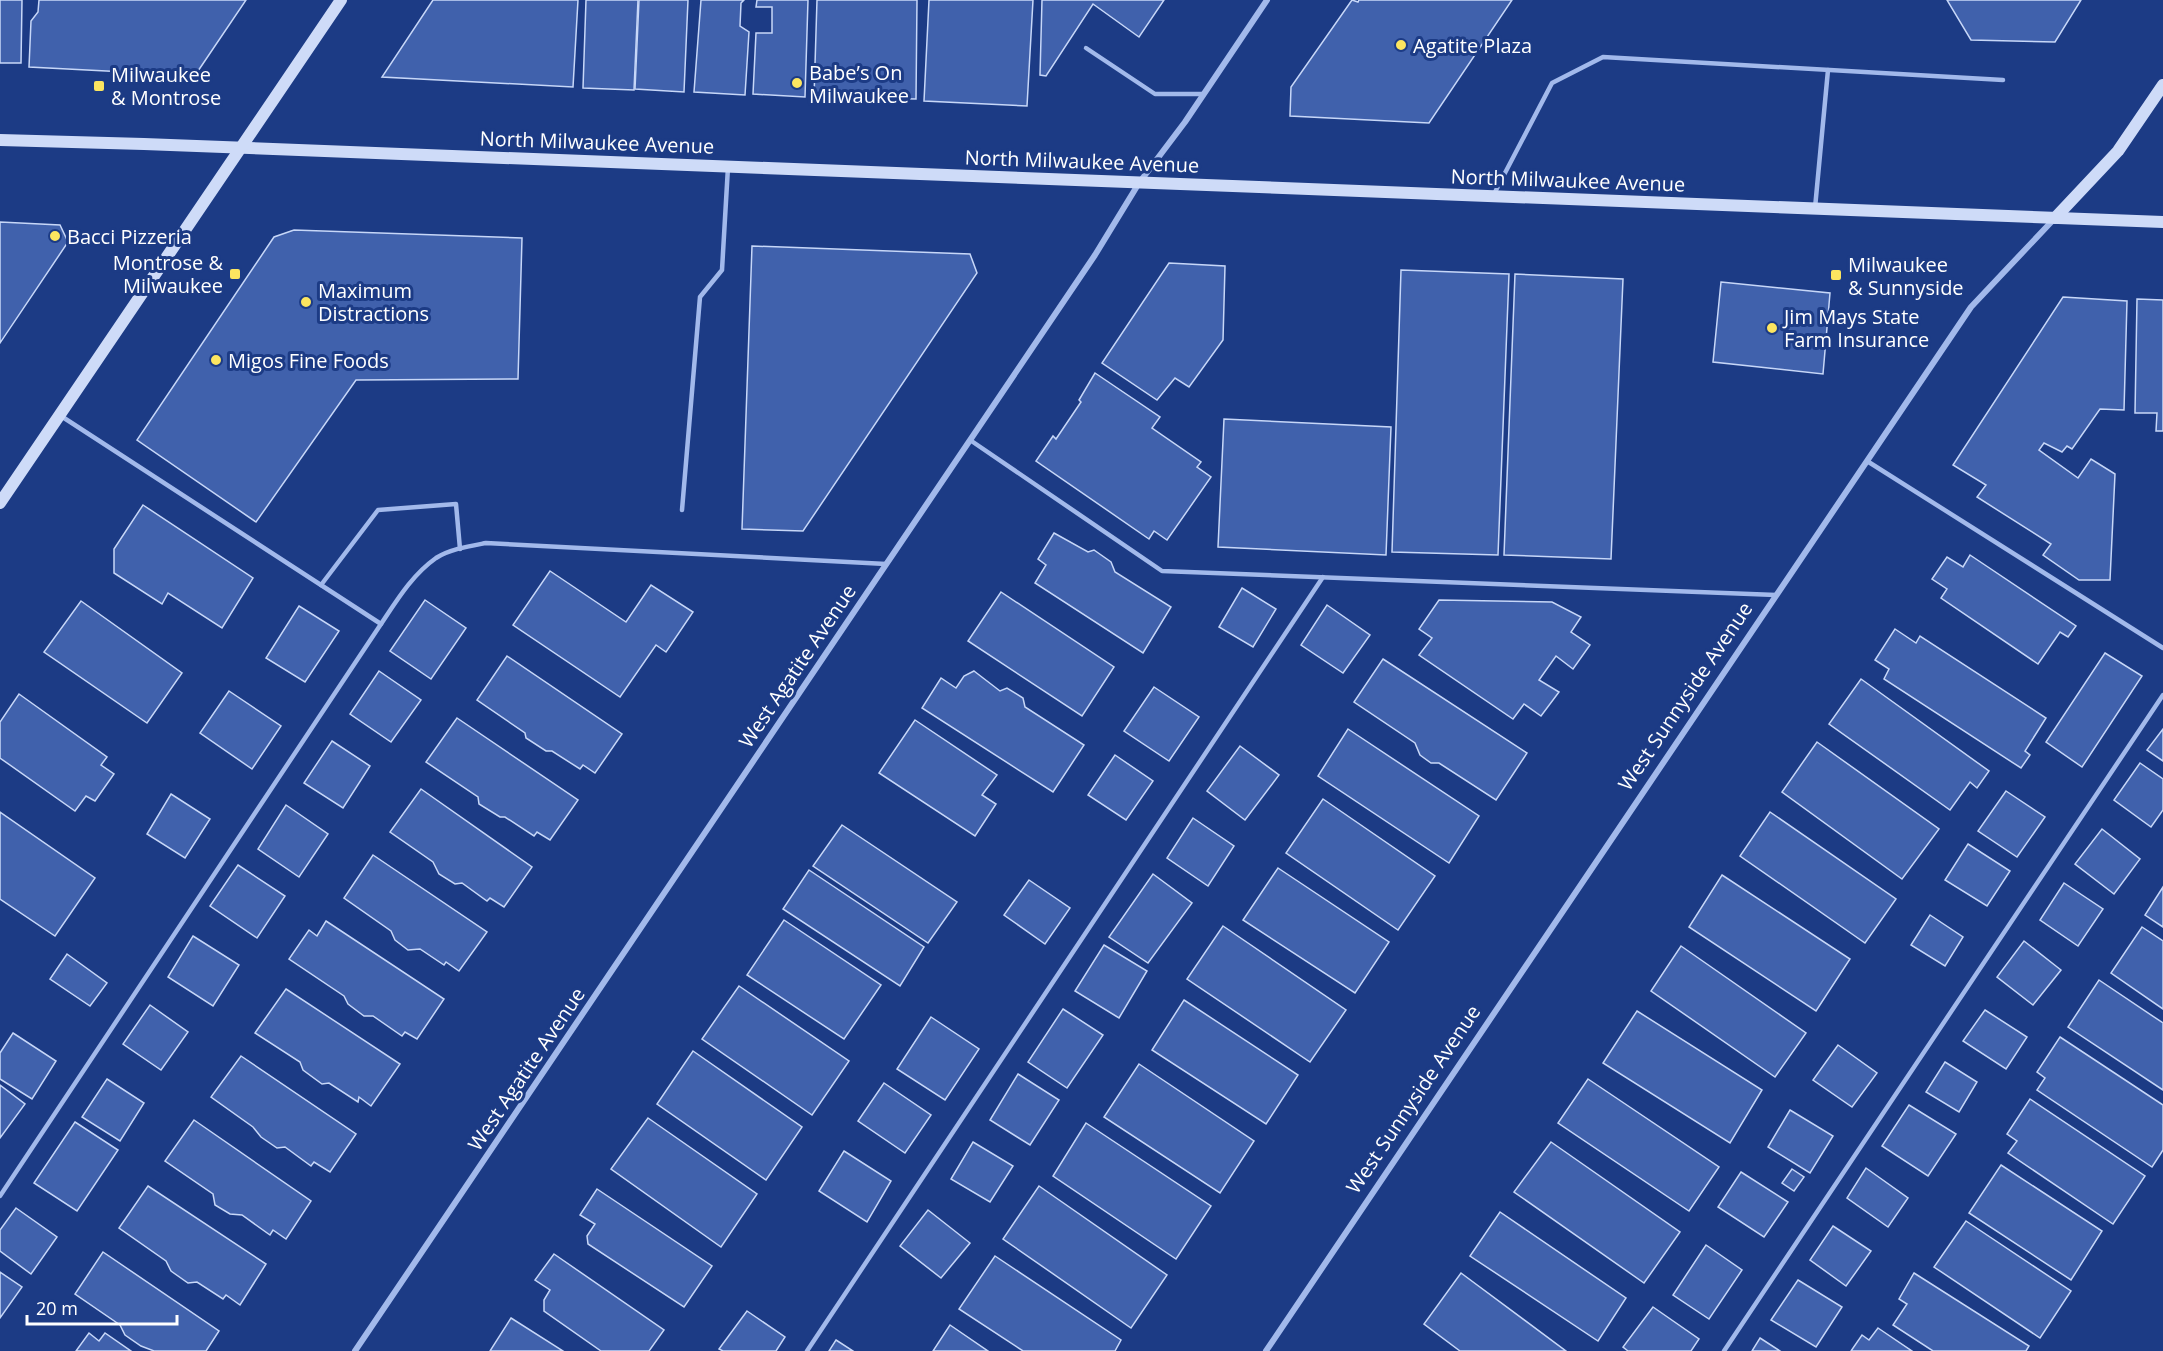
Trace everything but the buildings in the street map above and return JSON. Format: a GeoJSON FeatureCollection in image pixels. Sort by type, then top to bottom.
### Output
{"type":"FeatureCollection","features":[{"type":"Feature","properties":{"kind":"main road"},"geometry":{"type":"LineString","coordinates":[[0,503],[341,0]]}},
{"type":"Feature","properties":{"kind":"main road","name":"West Sunnyside Avenue"},"geometry":{"type":"LineString","coordinates":[[2055,218],[2118,151],[2163,85]]}},
{"type":"Feature","properties":{"kind":"main road","name":"North Milwaukee Avenue"},"geometry":{"type":"LineString","coordinates":[[0,140],[2163,222]]}},
{"type":"Feature","properties":{"kind":"street","name":"West Agatite Avenue"},"geometry":{"type":"LineString","coordinates":[[356,1351],[1095,255],[1139,183],[1267,0]]}},
{"type":"Feature","properties":{"kind":"street","name":"West Sunnyside Avenue"},"geometry":{"type":"LineString","coordinates":[[1266,1351],[1971,307],[2055,218]]}},
{"type":"Feature","properties":{"kind":"lane"},"geometry":{"type":"LineString","coordinates":[[1086,48],[1155,94],[1203,94]]}},
{"type":"Feature","properties":{"kind":"lane"},"geometry":{"type":"LineString","coordinates":[[1492,196],[1552,83],[1603,57],[2003,80]]}},
{"type":"Feature","properties":{"kind":"lane"},"geometry":{"type":"LineString","coordinates":[[1815,209],[1828,70]]}},
{"type":"Feature","properties":{"kind":"lane"},"geometry":{"type":"LineString","coordinates":[[682,510],[700,297],[722,270],[728,167]]}},
{"type":"Feature","properties":{"kind":"lane"},"geometry":{"type":"LineString","coordinates":[[59,415],[381,624]]}},
{"type":"Feature","properties":{"kind":"lane"},"geometry":{"type":"LineString","coordinates":[[970,440],[1162,571],[1776,595]]}},
{"type":"Feature","properties":{"kind":"lane"},"geometry":{"type":"LineString","coordinates":[[1867,462],[2163,648]]}},
{"type":"Feature","properties":{"kind":"lane"},"geometry":{"type":"LineString","coordinates":[[321,585],[378,510],[456,504],[460,549]]}},
{"type":"Feature","properties":{"kind":"lane"},"geometry":{"type":"LineString","coordinates":[[0,1196],[413,577],[437,557],[486,543],[886,564]]}},
{"type":"Feature","properties":{"kind":"lane"},"geometry":{"type":"LineString","coordinates":[[807,1351],[1323,577]]}},
{"type":"Feature","properties":{"kind":"lane"},"geometry":{"type":"LineString","coordinates":[[1724,1351],[2163,695]]}},
{"type":"Feature","properties":{"kind":"place","name":"Agatite Plaza"},"geometry":{"type":"Point","coordinates":[1401,45]}},
{"type":"Feature","properties":{"kind":"place","name":"Babe’s On Milwaukee"},"geometry":{"type":"Point","coordinates":[797,83]}},
{"type":"Feature","properties":{"kind":"place","name":"Milwaukee & Montrose"},"geometry":{"type":"Point","coordinates":[99,86]}},
{"type":"Feature","properties":{"kind":"place","name":"Bacci Pizzeria"},"geometry":{"type":"Point","coordinates":[55,236]}},
{"type":"Feature","properties":{"kind":"place","name":"Montrose & Milwaukee"},"geometry":{"type":"Point","coordinates":[235,274]}},
{"type":"Feature","properties":{"kind":"place","name":"Milwaukee & Sunnyside"},"geometry":{"type":"Point","coordinates":[1836,275]}},
{"type":"Feature","properties":{"kind":"place","name":"Maximum Distractions"},"geometry":{"type":"Point","coordinates":[306,302]}},
{"type":"Feature","properties":{"kind":"place","name":"Jim Mays State Farm Insurance"},"geometry":{"type":"Point","coordinates":[1772,328]}},
{"type":"Feature","properties":{"kind":"place","name":"Migos Fine Foods"},"geometry":{"type":"Point","coordinates":[216,360]}}]}
